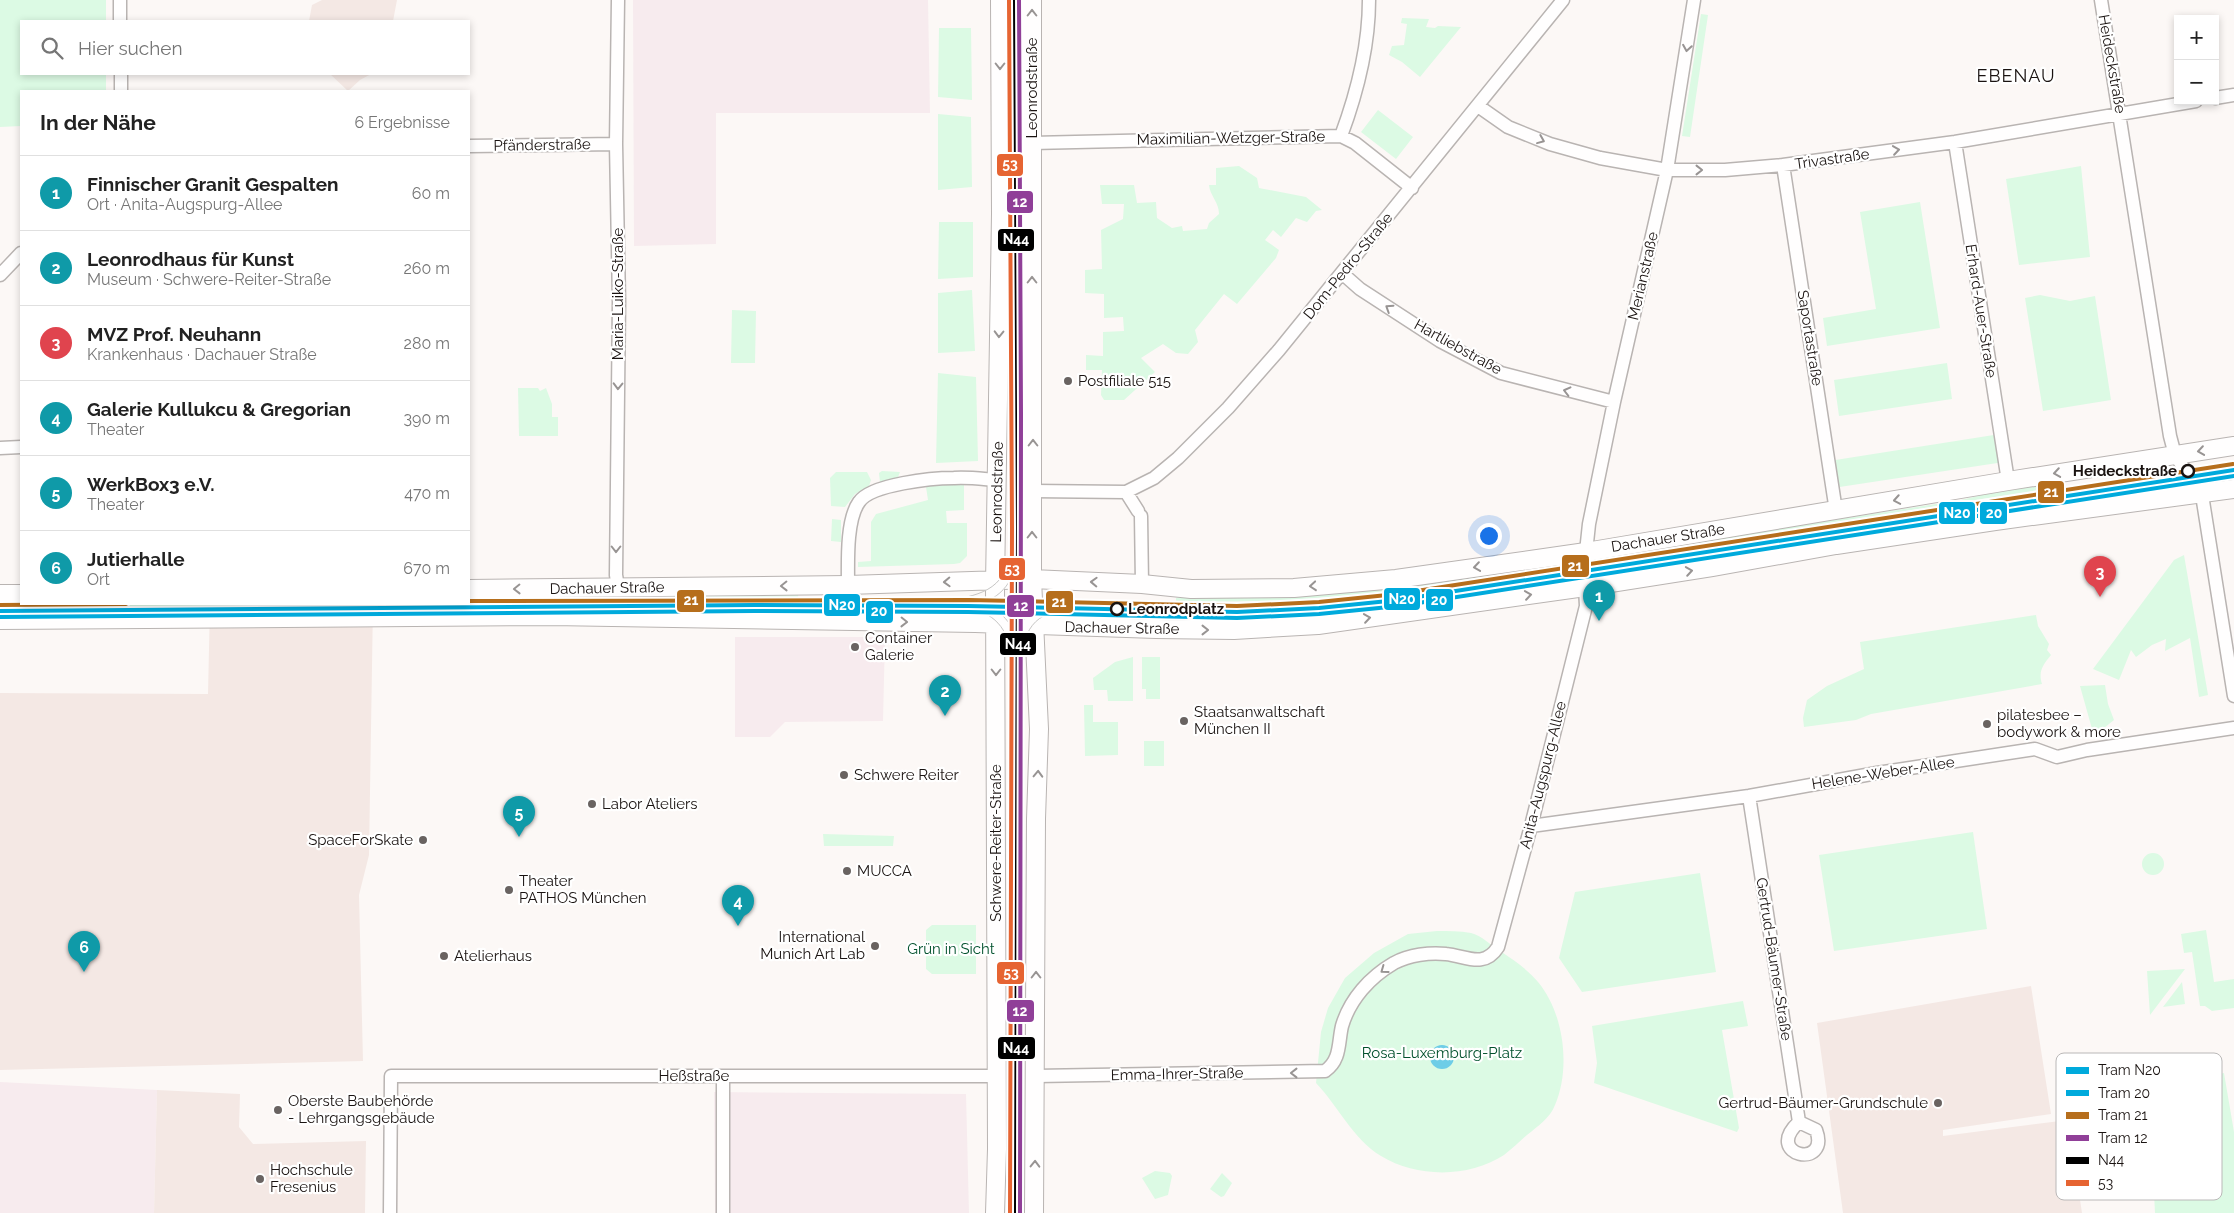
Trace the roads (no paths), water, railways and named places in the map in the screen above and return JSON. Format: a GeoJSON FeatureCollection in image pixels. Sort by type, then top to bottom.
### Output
{"type":"FeatureCollection","features":[{"type":"Feature","properties":{"kind":"main road","name":"Leonrodstraße"},"geometry":{"type":"LineString","coordinates":[[996,624],[1001,205],[1000,0]]}},
{"type":"Feature","properties":{"kind":"main road","name":"Leonrodstraße"},"geometry":{"type":"LineString","coordinates":[[1032,0],[1032,579],[1036,626]]}},
{"type":"Feature","properties":{"kind":"main road","name":"Dachauer Straße"},"geometry":{"type":"LineString","coordinates":[[470,589],[848,585],[1032,579],[1142,584],[1191,590],[1294,588],[1396,579],[1586,552],[2008,481],[2234,446]]}},
{"type":"Feature","properties":{"kind":"main road","name":"Dachauer Straße"},"geometry":{"type":"LineString","coordinates":[[0,620],[552,616],[1234,630],[1318,625],[1585,587],[1836,545],[1995,521],[2202,495],[2234,489]]}},
{"type":"Feature","properties":{"kind":"main road"},"geometry":{"type":"LineString","coordinates":[[0,594],[20,594]]}},
{"type":"Feature","properties":{"kind":"main road","name":"Schwere-Reiter-Straße"},"geometry":{"type":"LineString","coordinates":[[994,1213],[997,1076],[996,624]]}},
{"type":"Feature","properties":{"kind":"main road"},"geometry":{"type":"LineString","coordinates":[[1034,1213],[1036,829],[1039,729],[1036,626]]}},
{"type":"Feature","properties":{"kind":"street"},"geometry":{"type":"LineString","coordinates":[[120,0],[120,20]]}},
{"type":"Feature","properties":{"kind":"street","name":"Maria-Luiko-Straße"},"geometry":{"type":"LineString","coordinates":[[618,0],[616,144],[619,302],[616,518],[618,587]]}},
{"type":"Feature","properties":{"kind":"street"},"geometry":{"type":"LineString","coordinates":[[1341,136],[1357,91],[1368,25],[1369,0]]}},
{"type":"Feature","properties":{"kind":"street","name":"Dom-Pedro-Straße"},"geometry":{"type":"LineString","coordinates":[[1126,492],[1159,474],[1178,458],[1228,408],[1343,274],[1563,0]]}},
{"type":"Feature","properties":{"kind":"street","name":"Merianstraße"},"geometry":{"type":"LineString","coordinates":[[1586,552],[1589,524],[1614,402],[1666,170],[1694,0]]}},
{"type":"Feature","properties":{"kind":"street","name":"Heideckstraße"},"geometry":{"type":"LineString","coordinates":[[2101,0],[2168,427],[2175,455],[2202,495]]}},
{"type":"Feature","properties":{"kind":"street"},"geometry":{"type":"LineString","coordinates":[[121,75],[121,90]]}},
{"type":"Feature","properties":{"kind":"street"},"geometry":{"type":"LineString","coordinates":[[2219,97],[2234,95]]}},
{"type":"Feature","properties":{"kind":"street","name":"Trivastraße"},"geometry":{"type":"LineString","coordinates":[[1478,106],[1508,127],[1550,144],[1600,158],[1666,170],[1725,170],[1783,166],[1955,142],[2036,126],[2174,104]]}},
{"type":"Feature","properties":{"kind":"street","name":"Maximilian-Wetzger-Straße"},"geometry":{"type":"LineString","coordinates":[[1032,142],[1341,136],[1355,142],[1412,188]]}},
{"type":"Feature","properties":{"kind":"street","name":"Erhard-Auer-Straße"},"geometry":{"type":"LineString","coordinates":[[1955,142],[2008,481]]}},
{"type":"Feature","properties":{"kind":"street","name":"Pfänderstraße"},"geometry":{"type":"LineString","coordinates":[[470,146],[616,144]]}},
{"type":"Feature","properties":{"kind":"street","name":"Saportastraße"},"geometry":{"type":"LineString","coordinates":[[1783,166],[1836,511]]}},
{"type":"Feature","properties":{"kind":"street"},"geometry":{"type":"LineString","coordinates":[[0,275],[20,254]]}},
{"type":"Feature","properties":{"kind":"street","name":"Hartliebstraße"},"geometry":{"type":"LineString","coordinates":[[1343,274],[1360,289],[1440,341],[1501,373],[1614,402]]}},
{"type":"Feature","properties":{"kind":"street"},"geometry":{"type":"LineString","coordinates":[[0,448],[20,447]]}},
{"type":"Feature","properties":{"kind":"street"},"geometry":{"type":"LineString","coordinates":[[848,585],[852,515],[860,500],[880,489],[933,479],[997,480]]}},
{"type":"Feature","properties":{"kind":"street"},"geometry":{"type":"LineString","coordinates":[[1033,491],[1126,492],[1139,514],[1142,584]]}},
{"type":"Feature","properties":{"kind":"street"},"geometry":{"type":"LineString","coordinates":[[2202,495],[2229,619],[2234,696]]}},
{"type":"Feature","properties":{"kind":"street","name":"Anita-Augspurg-Allee"},"geometry":{"type":"LineString","coordinates":[[1319,1073],[1326,1071],[1335,1062],[1342,1026],[1351,1005],[1363,987],[1396,962],[1411,956],[1429,954],[1446,954],[1472,959],[1488,958],[1498,947],[1531,826],[1586,606],[1585,587]]}},
{"type":"Feature","properties":{"kind":"street","name":"Helene-Weber-Allee"},"geometry":{"type":"LineString","coordinates":[[1531,826],[1749,796],[2035,748],[2057,757],[2087,750],[2234,728]]}},
{"type":"Feature","properties":{"kind":"street","name":"Gertrud-Bäumer-Straße"},"geometry":{"type":"LineString","coordinates":[[1749,796],[1800,1122]]}},
{"type":"Feature","properties":{"kind":"street","name":"Emma-Ihrer-Straße"},"geometry":{"type":"LineString","coordinates":[[1036,1076],[1319,1073]]}},
{"type":"Feature","properties":{"kind":"street","name":"Heßstraße"},"geometry":{"type":"LineString","coordinates":[[390,1213],[391,1076],[997,1076]]}},
{"type":"Feature","properties":{"kind":"street"},"geometry":{"type":"LineString","coordinates":[[723,1076],[723,1213]]}},
{"type":"Feature","properties":{"kind":"water"},"geometry":{"type":"Polygon","coordinates":[[[1442,1045],[1451,1048],[1454,1057],[1451,1066],[1442,1069],[1433,1066],[1430,1057],[1433,1048],[1442,1045]]]}},
{"type":"Feature","properties":{"kind":"tram line","name":"12"},"geometry":{"type":"LineString","coordinates":[[1019,0],[1021,413],[1020,1213]]}},
{"type":"Feature","properties":{"kind":"tram line","name":"21"},"geometry":{"type":"LineString","coordinates":[[470,601],[968,600],[1237,606],[1319,602],[1397,594],[2233,464]]}},
{"type":"Feature","properties":{"kind":"tram line","name":"N20"},"geometry":{"type":"LineString","coordinates":[[0,611],[754,605],[968,606],[1237,612],[1319,608],[1398,600],[2234,470]]}},
{"type":"Feature","properties":{"kind":"tram line","name":"20"},"geometry":{"type":"LineString","coordinates":[[0,617],[754,611],[968,612],[1237,618],[1319,614],[1399,606],[2234,476]]}},
{"type":"Feature","properties":{"kind":"tram line"},"geometry":{"type":"LineString","coordinates":[[952,600],[978,594],[996,583],[1007,566],[1013,539]]}},
{"type":"Feature","properties":{"kind":"tram line"},"geometry":{"type":"LineString","coordinates":[[978,604],[996,596],[1009,582],[1019,556],[1020,546]]}},
{"type":"Feature","properties":{"kind":"tram line"},"geometry":{"type":"LineString","coordinates":[[966,600],[989,606],[1005,618],[1016,636],[1020,660]]}},
{"type":"Feature","properties":{"kind":"tram line"},"geometry":{"type":"LineString","coordinates":[[1015,637],[1018,628],[1028,615],[1042,607],[1067,602]]}},
{"type":"Feature","properties":{"kind":"tram line","name":"21"},"geometry":{"type":"LineString","coordinates":[[0,605],[20,605]]}},
{"type":"Feature","properties":{"kind":"tram line"},"geometry":{"type":"LineString","coordinates":[[967,607],[988,615],[1001,626],[1009,643],[1013,664]]}},
{"type":"Feature","properties":{"kind":"tram line"},"geometry":{"type":"LineString","coordinates":[[1020,669],[1024,644],[1032,625],[1048,614],[1074,610]]}},
{"type":"Feature","properties":{"kind":"place","name":"Postfiliale 515"},"geometry":{"type":"Point","coordinates":[1068,381]}},
{"type":"Feature","properties":{"kind":"place","name":"Heideckstraße"},"geometry":{"type":"Point","coordinates":[2188,471]}},
{"type":"Feature","properties":{"kind":"place","name":"MVZ Prof. Neuhann"},"geometry":{"type":"Point","coordinates":[2100,597]}},
{"type":"Feature","properties":{"kind":"place","name":"Leonrodplatz"},"geometry":{"type":"Point","coordinates":[1117,609]}},
{"type":"Feature","properties":{"kind":"place","name":"Finnischer Granit Gespalten"},"geometry":{"type":"Point","coordinates":[1599,621]}},
{"type":"Feature","properties":{"kind":"place","name":"Container Galerie"},"geometry":{"type":"Point","coordinates":[855,647]}},
{"type":"Feature","properties":{"kind":"place","name":"Leonrodhaus für Kunst"},"geometry":{"type":"Point","coordinates":[945,716]}},
{"type":"Feature","properties":{"kind":"place","name":"Staatsanwaltschaft München II"},"geometry":{"type":"Point","coordinates":[1184,721]}},
{"type":"Feature","properties":{"kind":"place","name":"pilatesbee – bodywork & more"},"geometry":{"type":"Point","coordinates":[1987,724]}},
{"type":"Feature","properties":{"kind":"place","name":"Schwere Reiter"},"geometry":{"type":"Point","coordinates":[844,775]}},
{"type":"Feature","properties":{"kind":"place","name":"Labor Ateliers"},"geometry":{"type":"Point","coordinates":[592,804]}},
{"type":"Feature","properties":{"kind":"place","name":"WerkBox3 e.V."},"geometry":{"type":"Point","coordinates":[519,837]}},
{"type":"Feature","properties":{"kind":"place","name":"SpaceForSkate"},"geometry":{"type":"Point","coordinates":[423,840]}},
{"type":"Feature","properties":{"kind":"place","name":"MUCCA"},"geometry":{"type":"Point","coordinates":[847,871]}},
{"type":"Feature","properties":{"kind":"place","name":"Theater PATHOS München"},"geometry":{"type":"Point","coordinates":[509,890]}},
{"type":"Feature","properties":{"kind":"place","name":"Galerie Kullukcu & Gregorian"},"geometry":{"type":"Point","coordinates":[738,926]}},
{"type":"Feature","properties":{"kind":"place","name":"International Munich Art Lab"},"geometry":{"type":"Point","coordinates":[875,946]}},
{"type":"Feature","properties":{"kind":"place","name":"Atelierhaus"},"geometry":{"type":"Point","coordinates":[444,956]}},
{"type":"Feature","properties":{"kind":"place","name":"Jutierhalle"},"geometry":{"type":"Point","coordinates":[84,972]}},
{"type":"Feature","properties":{"kind":"place","name":"Gertrud-Bäumer-Grundschule"},"geometry":{"type":"Point","coordinates":[1938,1103]}},
{"type":"Feature","properties":{"kind":"place","name":"Oberste Baubehörde - Lehrgangsgebäude"},"geometry":{"type":"Point","coordinates":[278,1110]}},
{"type":"Feature","properties":{"kind":"place","name":"Hochschule Fresenius"},"geometry":{"type":"Point","coordinates":[260,1179]}},
{"type":"Feature","properties":{"kind":"district","name":"EBENAU"},"geometry":{"type":"Point","coordinates":[2016,75]}},
{"type":"Feature","properties":{"kind":"park label","name":"Grün in Sicht"},"geometry":{"type":"Point","coordinates":[951,949]}},
{"type":"Feature","properties":{"kind":"park label","name":"Rosa-Luxemburg-Platz"},"geometry":{"type":"Point","coordinates":[1442,1053]}}]}
